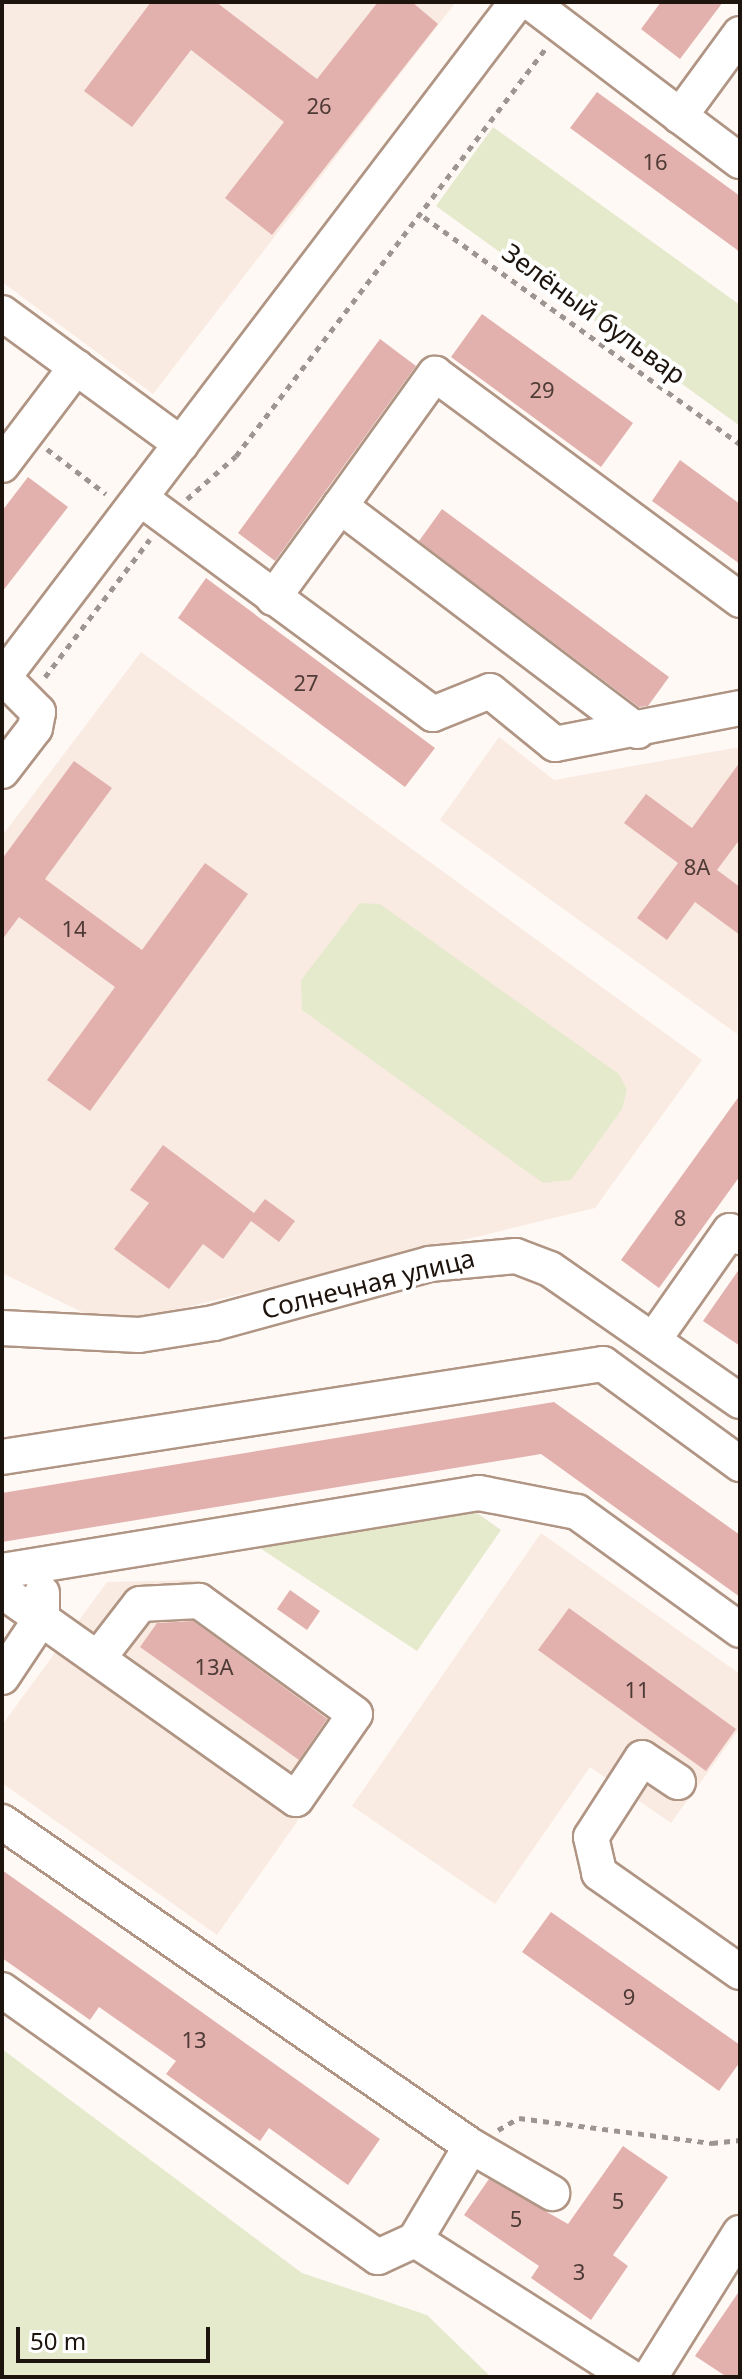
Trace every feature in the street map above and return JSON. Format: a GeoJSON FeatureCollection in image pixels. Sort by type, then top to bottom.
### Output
{"type":"FeatureCollection","features":[{"type":"Feature","properties":{"kind":"street"},"geometry":{"type":"LineString","coordinates":[[2,771],[35,728],[38,712],[30,698],[3,678],[145,509],[181,444],[517,2]]}},
{"type":"Feature","properties":{"kind":"street"},"geometry":{"type":"LineString","coordinates":[[530,2],[740,161]]}},
{"type":"Feature","properties":{"kind":"street"},"geometry":{"type":"LineString","coordinates":[[680,116],[740,34]]}},
{"type":"Feature","properties":{"kind":"street"},"geometry":{"type":"LineString","coordinates":[[2,313],[181,444]]}},
{"type":"Feature","properties":{"kind":"street"},"geometry":{"type":"LineString","coordinates":[[2,465],[76,367]]}},
{"type":"Feature","properties":{"kind":"street"},"geometry":{"type":"LineString","coordinates":[[273,598],[435,374],[740,600]]}},
{"type":"Feature","properties":{"kind":"street"},"geometry":{"type":"LineString","coordinates":[[340,506],[637,731]]}},
{"type":"Feature","properties":{"kind":"street"},"geometry":{"type":"LineString","coordinates":[[145,509],[433,714],[490,691],[555,744],[637,731],[740,708]]}},
{"type":"Feature","properties":{"kind":"street"},"geometry":{"type":"LineString","coordinates":[[2,1457],[603,1364],[642,1331],[737,1228]]}},
{"type":"Feature","properties":{"kind":"street","name":"Солнечная улица"},"geometry":{"type":"LineString","coordinates":[[2,1328],[71,1336],[189,1327],[478,1254],[516,1256],[550,1269],[740,1401]]}},
{"type":"Feature","properties":{"kind":"street"},"geometry":{"type":"LineString","coordinates":[[603,1364],[740,1464]]}},
{"type":"Feature","properties":{"kind":"street"},"geometry":{"type":"LineString","coordinates":[[2,1571],[479,1493],[577,1512],[740,1630]]}},
{"type":"Feature","properties":{"kind":"street"},"geometry":{"type":"LineString","coordinates":[[2,1677],[42,1617],[42,1564]]}},
{"type":"Feature","properties":{"kind":"street"},"geometry":{"type":"LineString","coordinates":[[2,1591],[296,1799],[355,1714],[199,1601],[140,1604],[99,1657]]}},
{"type":"Feature","properties":{"kind":"street"},"geometry":{"type":"LineString","coordinates":[[678,1782],[642,1758],[591,1837],[599,1873],[740,1972]]}},
{"type":"Feature","properties":{"kind":"street"},"geometry":{"type":"LineString","coordinates":[[2,1822],[471,2146],[552,2193]]}},
{"type":"Feature","properties":{"kind":"street"},"geometry":{"type":"LineString","coordinates":[[2,1990],[378,2257],[415,2240],[471,2146]]}},
{"type":"Feature","properties":{"kind":"street"},"geometry":{"type":"LineString","coordinates":[[650,2377],[740,2233]]}},
{"type":"Feature","properties":{"kind":"street"},"geometry":{"type":"LineString","coordinates":[[415,2240],[630,2377]]}},
{"type":"Feature","properties":{"kind":"path"},"geometry":{"type":"LineString","coordinates":[[30,698],[145,509],[236,456],[424,217],[561,26]]}},
{"type":"Feature","properties":{"kind":"path","name":"Зелёный бульвар"},"geometry":{"type":"LineString","coordinates":[[424,217],[740,444]]}},
{"type":"Feature","properties":{"kind":"path"},"geometry":{"type":"LineString","coordinates":[[27,433],[145,509]]}},
{"type":"Feature","properties":{"kind":"path"},"geometry":{"type":"LineString","coordinates":[[471,2146],[519,2118],[712,2143],[740,2140]]}},
{"type":"Feature","properties":{"kind":"shaded area"},"geometry":{"type":"Polygon","coordinates":[[[2,2],[456,2],[153,394],[2,282],[2,2]]]}},
{"type":"Feature","properties":{"kind":"shaded area"},"geometry":{"type":"Polygon","coordinates":[[[141,652],[702,1060],[595,1208],[146,1317],[86,1314],[2,1273],[2,836],[141,652]]]}},
{"type":"Feature","properties":{"kind":"shaded area"},"geometry":{"type":"Polygon","coordinates":[[[499,737],[554,780],[740,747],[737,1034],[440,820],[499,737]]]}},
{"type":"Feature","properties":{"kind":"shaded area"},"geometry":{"type":"Polygon","coordinates":[[[541,1533],[740,1674],[740,1728],[671,1823],[590,1767],[495,1904],[352,1806],[541,1533]]]}},
{"type":"Feature","properties":{"kind":"shaded area"},"geometry":{"type":"Polygon","coordinates":[[[195,1580],[376,1710],[217,1935],[2,1783],[2,1725],[107,1582],[195,1580]]]}},
{"type":"Feature","properties":{"kind":"green space"},"geometry":{"type":"Polygon","coordinates":[[[493,127],[740,305],[740,426],[436,206],[493,127]]]}},
{"type":"Feature","properties":{"kind":"green space"},"geometry":{"type":"Polygon","coordinates":[[[360,903],[380,904],[619,1074],[627,1090],[622,1109],[571,1180],[543,1183],[302,1010],[301,980],[360,903]]]}},
{"type":"Feature","properties":{"kind":"green space"},"geometry":{"type":"Polygon","coordinates":[[[466,1505],[501,1530],[417,1651],[249,1541],[466,1505]]]}},
{"type":"Feature","properties":{"kind":"green space"},"geometry":{"type":"Polygon","coordinates":[[[2,2049],[302,2273],[427,2315],[491,2377],[2,2377],[2,2049]]]}},
{"type":"Feature","properties":{"kind":"building"},"geometry":{"type":"Polygon","coordinates":[[[151,2],[216,2],[317,79],[378,2],[412,2],[438,24],[272,235],[225,198],[284,122],[191,50],[132,127],[84,91],[151,2]]]}},
{"type":"Feature","properties":{"kind":"building"},"geometry":{"type":"Polygon","coordinates":[[[661,2],[723,2],[680,59],[641,29],[661,2]]]}},
{"type":"Feature","properties":{"kind":"building"},"geometry":{"type":"Polygon","coordinates":[[[597,92],[740,196],[740,252],[570,128],[597,92]]]}},
{"type":"Feature","properties":{"kind":"building"},"geometry":{"type":"Polygon","coordinates":[[[482,314],[633,423],[601,467],[451,357],[482,314]]]}},
{"type":"Feature","properties":{"kind":"building"},"geometry":{"type":"Polygon","coordinates":[[[380,339],[416,366],[275,561],[238,533],[380,339]]]}},
{"type":"Feature","properties":{"kind":"building"},"geometry":{"type":"Polygon","coordinates":[[[680,460],[740,504],[740,564],[652,501],[680,460]]]}},
{"type":"Feature","properties":{"kind":"building"},"geometry":{"type":"Polygon","coordinates":[[[28,477],[68,507],[2,592],[2,511],[28,477]]]}},
{"type":"Feature","properties":{"kind":"building"},"geometry":{"type":"Polygon","coordinates":[[[442,509],[669,677],[648,706],[639,707],[419,541],[442,509]]]}},
{"type":"Feature","properties":{"kind":"building"},"geometry":{"type":"Polygon","coordinates":[[[206,578],[435,748],[405,787],[178,618],[206,578]]]}},
{"type":"Feature","properties":{"kind":"building"},"geometry":{"type":"Polygon","coordinates":[[[74,761],[112,788],[45,879],[142,950],[205,863],[248,894],[90,1111],[47,1080],[115,987],[19,917],[2,940],[2,859],[74,761]]]}},
{"type":"Feature","properties":{"kind":"building"},"geometry":{"type":"Polygon","coordinates":[[[740,762],[740,839],[717,870],[740,887],[740,935],[695,902],[667,940],[637,918],[678,863],[624,823],[646,794],[692,828],[740,762]]]}},
{"type":"Feature","properties":{"kind":"building"},"geometry":{"type":"Polygon","coordinates":[[[740,1095],[740,1176],[659,1288],[621,1260],[740,1095]]]}},
{"type":"Feature","properties":{"kind":"building"},"geometry":{"type":"Polygon","coordinates":[[[163,1145],[254,1213],[265,1199],[295,1221],[279,1242],[251,1221],[223,1259],[203,1244],[169,1289],[114,1249],[149,1203],[130,1190],[163,1145]]]}},
{"type":"Feature","properties":{"kind":"building"},"geometry":{"type":"Polygon","coordinates":[[[740,1268],[740,1346],[703,1321],[740,1268]]]}},
{"type":"Feature","properties":{"kind":"building"},"geometry":{"type":"Polygon","coordinates":[[[554,1402],[740,1535],[740,1597],[541,1454],[2,1542],[2,1493],[554,1402]]]}},
{"type":"Feature","properties":{"kind":"building"},"geometry":{"type":"Polygon","coordinates":[[[290,1590],[320,1611],[307,1630],[277,1609],[290,1590]]]}},
{"type":"Feature","properties":{"kind":"building"},"geometry":{"type":"Polygon","coordinates":[[[569,1608],[736,1729],[706,1771],[538,1650],[569,1608]]]}},
{"type":"Feature","properties":{"kind":"building"},"geometry":{"type":"Polygon","coordinates":[[[193,1621],[327,1719],[299,1760],[140,1647],[157,1623],[193,1621]]]}},
{"type":"Feature","properties":{"kind":"building"},"geometry":{"type":"Polygon","coordinates":[[[2,1870],[380,2139],[348,2185],[269,2128],[260,2141],[166,2074],[176,2061],[99,2007],[90,2020],[2,1958],[2,1870]]]}},
{"type":"Feature","properties":{"kind":"building"},"geometry":{"type":"Polygon","coordinates":[[[551,1912],[740,2045],[740,2062],[719,2091],[522,1952],[551,1912]]]}},
{"type":"Feature","properties":{"kind":"building"},"geometry":{"type":"Polygon","coordinates":[[[623,2146],[668,2177],[613,2255],[628,2266],[591,2320],[531,2278],[539,2266],[464,2215],[489,2179],[568,2224],[623,2146]]]}},
{"type":"Feature","properties":{"kind":"building"},"geometry":{"type":"Polygon","coordinates":[[[740,2290],[740,2377],[727,2377],[695,2356],[740,2290]]]}}]}
